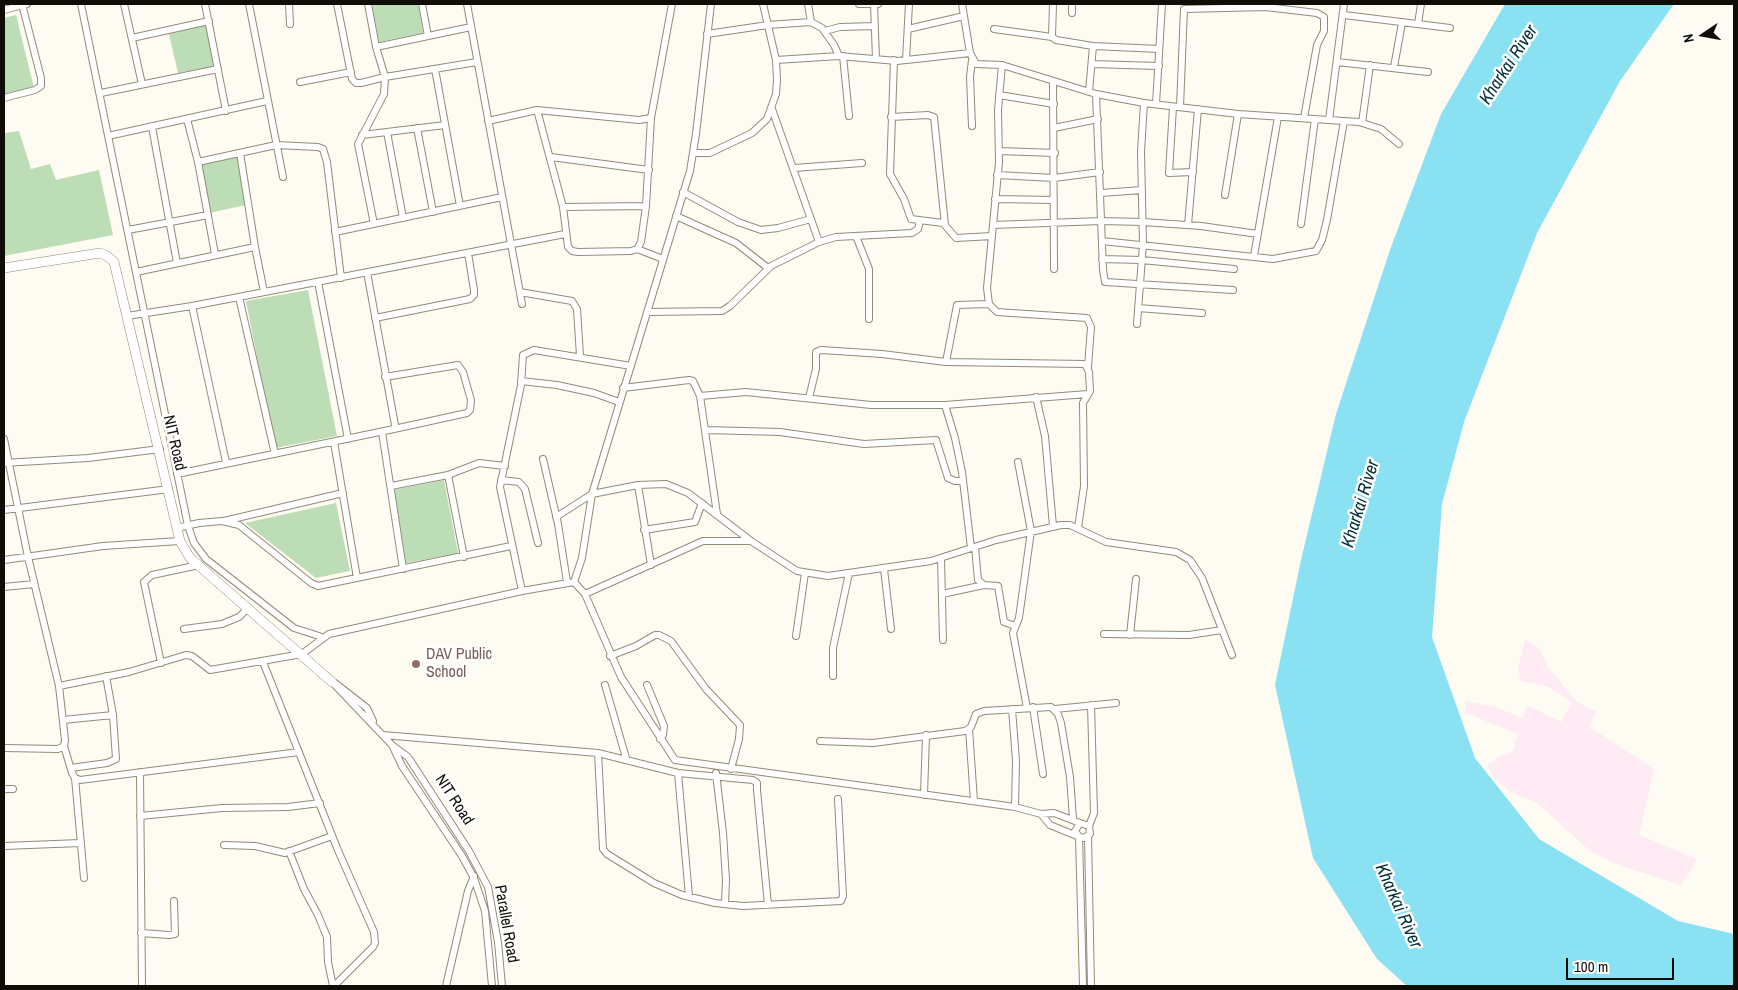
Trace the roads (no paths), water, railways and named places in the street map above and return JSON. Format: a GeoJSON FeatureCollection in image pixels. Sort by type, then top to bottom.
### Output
{"type":"FeatureCollection","features":[{"type":"Feature","properties":{"kind":"main road","name":"NIT Road"},"geometry":{"type":"LineString","coordinates":[[4,268],[100,254],[107,256],[114,262],[160,449],[180,541],[190,558],[332,682]]}},
{"type":"Feature","properties":{"kind":"street"},"geometry":{"type":"LineString","coordinates":[[4,10],[24,4],[41,78],[41,86],[35,90],[4,98]]}},
{"type":"Feature","properties":{"kind":"street"},"geometry":{"type":"LineString","coordinates":[[81,4],[101,93],[108,136],[177,474],[188,526],[194,543],[206,559],[294,628],[322,637]]}},
{"type":"Feature","properties":{"kind":"street"},"geometry":{"type":"LineString","coordinates":[[124,4],[142,84]]}},
{"type":"Feature","properties":{"kind":"street"},"geometry":{"type":"LineString","coordinates":[[205,4],[226,110]]}},
{"type":"Feature","properties":{"kind":"street"},"geometry":{"type":"LineString","coordinates":[[249,4],[283,177]]}},
{"type":"Feature","properties":{"kind":"street"},"geometry":{"type":"LineString","coordinates":[[289,4],[290,24]]}},
{"type":"Feature","properties":{"kind":"street"},"geometry":{"type":"LineString","coordinates":[[337,4],[352,79],[356,83],[477,62]]}},
{"type":"Feature","properties":{"kind":"street"},"geometry":{"type":"LineString","coordinates":[[368,4],[376,47],[385,77],[384,94],[380,105],[362,135],[359,150],[374,224]]}},
{"type":"Feature","properties":{"kind":"street"},"geometry":{"type":"LineString","coordinates":[[422,4],[428,36]]}},
{"type":"Feature","properties":{"kind":"street"},"geometry":{"type":"LineString","coordinates":[[466,4],[522,304]]}},
{"type":"Feature","properties":{"kind":"street"},"geometry":{"type":"LineString","coordinates":[[637,249],[641,242],[646,206],[651,118],[672,4]]}},
{"type":"Feature","properties":{"kind":"street"},"geometry":{"type":"LineString","coordinates":[[570,582],[582,558],[592,494],[694,153],[711,4]]}},
{"type":"Feature","properties":{"kind":"street"},"geometry":{"type":"LineString","coordinates":[[694,153],[710,154],[752,134],[764,124],[772,108],[777,80],[776,60],[763,4]]}},
{"type":"Feature","properties":{"kind":"street"},"geometry":{"type":"LineString","coordinates":[[808,4],[811,22]]}},
{"type":"Feature","properties":{"kind":"street"},"geometry":{"type":"LineString","coordinates":[[859,4],[878,4]]}},
{"type":"Feature","properties":{"kind":"street"},"geometry":{"type":"LineString","coordinates":[[874,4],[876,59]]}},
{"type":"Feature","properties":{"kind":"street"},"geometry":{"type":"LineString","coordinates":[[906,60],[909,4]]}},
{"type":"Feature","properties":{"kind":"street"},"geometry":{"type":"LineString","coordinates":[[962,4],[971,57],[972,126]]}},
{"type":"Feature","properties":{"kind":"street"},"geometry":{"type":"LineString","coordinates":[[1052,36],[1053,4]]}},
{"type":"Feature","properties":{"kind":"street"},"geometry":{"type":"LineString","coordinates":[[1072,4],[1072,13]]}},
{"type":"Feature","properties":{"kind":"street"},"geometry":{"type":"LineString","coordinates":[[1156,104],[1162,4]]}},
{"type":"Feature","properties":{"kind":"street"},"geometry":{"type":"LineString","coordinates":[[1329,120],[1344,4]]}},
{"type":"Feature","properties":{"kind":"street"},"geometry":{"type":"LineString","coordinates":[[1418,24],[1421,4]]}},
{"type":"Feature","properties":{"kind":"street"},"geometry":{"type":"LineString","coordinates":[[1193,172],[1169,173],[1177,107],[1183,11],[1188,8],[1216,6],[1266,7],[1322,14],[1324,17],[1324,31],[1318,45],[1304,118]]}},
{"type":"Feature","properties":{"kind":"street"},"geometry":{"type":"LineString","coordinates":[[1344,15],[1450,28]]}},
{"type":"Feature","properties":{"kind":"street"},"geometry":{"type":"LineString","coordinates":[[908,29],[964,16]]}},
{"type":"Feature","properties":{"kind":"street"},"geometry":{"type":"LineString","coordinates":[[132,38],[209,21]]}},
{"type":"Feature","properties":{"kind":"street"},"geometry":{"type":"LineString","coordinates":[[707,34],[768,25],[811,22],[824,31],[841,56],[849,116]]}},
{"type":"Feature","properties":{"kind":"street"},"geometry":{"type":"LineString","coordinates":[[1394,68],[1402,22]]}},
{"type":"Feature","properties":{"kind":"street"},"geometry":{"type":"LineString","coordinates":[[824,31],[840,27],[875,26]]}},
{"type":"Feature","properties":{"kind":"street"},"geometry":{"type":"LineString","coordinates":[[376,47],[471,28]]}},
{"type":"Feature","properties":{"kind":"street"},"geometry":{"type":"LineString","coordinates":[[994,29],[1052,36],[1056,40],[1093,46],[1160,49]]}},
{"type":"Feature","properties":{"kind":"street"},"geometry":{"type":"LineString","coordinates":[[1093,46],[1092,93],[1098,119],[1102,260],[1105,282],[1233,290]]}},
{"type":"Feature","properties":{"kind":"street"},"geometry":{"type":"LineString","coordinates":[[776,60],[841,56],[894,60],[971,57]]}},
{"type":"Feature","properties":{"kind":"street"},"geometry":{"type":"LineString","coordinates":[[971,57],[976,64],[1002,65],[1092,93],[1144,103],[1238,114],[1362,123],[1381,129],[1399,144]]}},
{"type":"Feature","properties":{"kind":"street"},"geometry":{"type":"LineString","coordinates":[[894,60],[891,117],[891,178],[904,199],[911,219],[945,225]]}},
{"type":"Feature","properties":{"kind":"street"},"geometry":{"type":"LineString","coordinates":[[1337,62],[1428,72]]}},
{"type":"Feature","properties":{"kind":"street"},"geometry":{"type":"LineString","coordinates":[[1092,64],[1159,66]]}},
{"type":"Feature","properties":{"kind":"street"},"geometry":{"type":"LineString","coordinates":[[1002,65],[998,175],[987,288],[989,304],[997,312],[1087,318],[1091,327],[1088,367],[1090,385],[1083,403],[1084,486],[1078,528]]}},
{"type":"Feature","properties":{"kind":"street"},"geometry":{"type":"LineString","coordinates":[[1362,123],[1370,65]]}},
{"type":"Feature","properties":{"kind":"street"},"geometry":{"type":"LineString","coordinates":[[101,93],[218,69]]}},
{"type":"Feature","properties":{"kind":"street"},"geometry":{"type":"LineString","coordinates":[[435,70],[460,206]]}},
{"type":"Feature","properties":{"kind":"street"},"geometry":{"type":"LineString","coordinates":[[300,82],[351,72]]}},
{"type":"Feature","properties":{"kind":"street"},"geometry":{"type":"LineString","coordinates":[[1053,81],[1054,269]]}},
{"type":"Feature","properties":{"kind":"street"},"geometry":{"type":"LineString","coordinates":[[1000,95],[1054,104]]}},
{"type":"Feature","properties":{"kind":"street"},"geometry":{"type":"LineString","coordinates":[[108,136],[267,102]]}},
{"type":"Feature","properties":{"kind":"street"},"geometry":{"type":"LineString","coordinates":[[1137,324],[1143,244],[1141,152],[1144,103]]}},
{"type":"Feature","properties":{"kind":"street"},"geometry":{"type":"LineString","coordinates":[[772,108],[819,242]]}},
{"type":"Feature","properties":{"kind":"street"},"geometry":{"type":"LineString","coordinates":[[1188,225],[1198,109]]}},
{"type":"Feature","properties":{"kind":"street"},"geometry":{"type":"LineString","coordinates":[[488,122],[537,110],[639,120],[651,118]]}},
{"type":"Feature","properties":{"kind":"street"},"geometry":{"type":"LineString","coordinates":[[537,110],[563,207],[568,247],[572,251],[637,249],[663,259]]}},
{"type":"Feature","properties":{"kind":"street"},"geometry":{"type":"LineString","coordinates":[[1225,195],[1238,114]]}},
{"type":"Feature","properties":{"kind":"street"},"geometry":{"type":"LineString","coordinates":[[891,117],[928,115],[934,117],[945,225],[956,238],[992,236]]}},
{"type":"Feature","properties":{"kind":"street"},"geometry":{"type":"LineString","coordinates":[[1254,256],[1278,117]]}},
{"type":"Feature","properties":{"kind":"street"},"geometry":{"type":"LineString","coordinates":[[187,119],[198,162],[215,254]]}},
{"type":"Feature","properties":{"kind":"street"},"geometry":{"type":"LineString","coordinates":[[1054,128],[1098,119]]}},
{"type":"Feature","properties":{"kind":"street"},"geometry":{"type":"LineString","coordinates":[[1301,224],[1314,119]]}},
{"type":"Feature","properties":{"kind":"street"},"geometry":{"type":"LineString","coordinates":[[1102,241],[1281,259],[1310,253],[1319,247],[1327,220],[1344,121]]}},
{"type":"Feature","properties":{"kind":"street"},"geometry":{"type":"LineString","coordinates":[[362,135],[445,125]]}},
{"type":"Feature","properties":{"kind":"street"},"geometry":{"type":"LineString","coordinates":[[152,127],[177,263]]}},
{"type":"Feature","properties":{"kind":"street"},"geometry":{"type":"LineString","coordinates":[[417,128],[433,212]]}},
{"type":"Feature","properties":{"kind":"street"},"geometry":{"type":"LineString","coordinates":[[387,132],[403,218]]}},
{"type":"Feature","properties":{"kind":"street"},"geometry":{"type":"LineString","coordinates":[[198,162],[276,145],[318,147],[323,149],[327,162],[341,278]]}},
{"type":"Feature","properties":{"kind":"street"},"geometry":{"type":"LineString","coordinates":[[999,150],[1054,153]]}},
{"type":"Feature","properties":{"kind":"street"},"geometry":{"type":"LineString","coordinates":[[240,152],[264,292]]}},
{"type":"Feature","properties":{"kind":"street"},"geometry":{"type":"LineString","coordinates":[[551,157],[649,170]]}},
{"type":"Feature","properties":{"kind":"street"},"geometry":{"type":"LineString","coordinates":[[794,168],[862,163]]}},
{"type":"Feature","properties":{"kind":"street"},"geometry":{"type":"LineString","coordinates":[[998,175],[1054,178],[1100,172]]}},
{"type":"Feature","properties":{"kind":"street"},"geometry":{"type":"LineString","coordinates":[[1100,193],[1142,190]]}},
{"type":"Feature","properties":{"kind":"street"},"geometry":{"type":"LineString","coordinates":[[683,192],[738,222],[761,230],[778,228],[811,219]]}},
{"type":"Feature","properties":{"kind":"street"},"geometry":{"type":"LineString","coordinates":[[335,232],[502,198]]}},
{"type":"Feature","properties":{"kind":"street"},"geometry":{"type":"LineString","coordinates":[[995,199],[1054,200]]}},
{"type":"Feature","properties":{"kind":"street"},"geometry":{"type":"LineString","coordinates":[[563,207],[646,206]]}},
{"type":"Feature","properties":{"kind":"street"},"geometry":{"type":"LineString","coordinates":[[128,230],[208,215]]}},
{"type":"Feature","properties":{"kind":"street"},"geometry":{"type":"LineString","coordinates":[[676,216],[730,240],[768,268]]}},
{"type":"Feature","properties":{"kind":"street"},"geometry":{"type":"LineString","coordinates":[[648,312],[722,310],[730,306],[768,268],[819,242],[828,238],[912,233],[918,229],[920,221]]}},
{"type":"Feature","properties":{"kind":"street"},"geometry":{"type":"LineString","coordinates":[[993,225],[1101,221],[1143,222],[1188,225],[1258,234]]}},
{"type":"Feature","properties":{"kind":"street"},"geometry":{"type":"LineString","coordinates":[[127,316],[192,306],[565,234]]}},
{"type":"Feature","properties":{"kind":"street"},"geometry":{"type":"LineString","coordinates":[[856,236],[869,269],[869,319]]}},
{"type":"Feature","properties":{"kind":"street"},"geometry":{"type":"LineString","coordinates":[[136,272],[215,254],[255,248]]}},
{"type":"Feature","properties":{"kind":"street"},"geometry":{"type":"LineString","coordinates":[[375,318],[470,298],[474,295],[474,290],[468,253]]}},
{"type":"Feature","properties":{"kind":"street"},"geometry":{"type":"LineString","coordinates":[[1102,260],[1142,260],[1234,269]]}},
{"type":"Feature","properties":{"kind":"street"},"geometry":{"type":"LineString","coordinates":[[367,272],[395,425],[394,429]]}},
{"type":"Feature","properties":{"kind":"street"},"geometry":{"type":"LineString","coordinates":[[318,282],[348,439]]}},
{"type":"Feature","properties":{"kind":"street"},"geometry":{"type":"LineString","coordinates":[[520,292],[572,301],[577,308],[580,356]]}},
{"type":"Feature","properties":{"kind":"street"},"geometry":{"type":"LineString","coordinates":[[240,297],[274,454]]}},
{"type":"Feature","properties":{"kind":"street"},"geometry":{"type":"LineString","coordinates":[[946,362],[957,305],[989,304]]}},
{"type":"Feature","properties":{"kind":"street"},"geometry":{"type":"LineString","coordinates":[[192,306],[226,462]]}},
{"type":"Feature","properties":{"kind":"street"},"geometry":{"type":"LineString","coordinates":[[1138,308],[1202,313]]}},
{"type":"Feature","properties":{"kind":"street"},"geometry":{"type":"LineString","coordinates":[[522,591],[500,491],[521,382],[522,358],[525,352],[534,350],[580,356],[631,366]]}},
{"type":"Feature","properties":{"kind":"street"},"geometry":{"type":"LineString","coordinates":[[809,398],[816,369],[816,352],[818,350],[882,354],[946,362],[1081,363],[1088,367]]}},
{"type":"Feature","properties":{"kind":"street"},"geometry":{"type":"LineString","coordinates":[[177,474],[226,462],[274,454],[467,414],[470,410],[471,400],[463,372],[458,365],[385,377]]}},
{"type":"Feature","properties":{"kind":"street"},"geometry":{"type":"LineString","coordinates":[[623,388],[693,381],[700,396],[717,514]]}},
{"type":"Feature","properties":{"kind":"street"},"geometry":{"type":"LineString","coordinates":[[521,382],[557,385],[594,393],[619,402]]}},
{"type":"Feature","properties":{"kind":"street"},"geometry":{"type":"LineString","coordinates":[[700,396],[746,392],[889,406],[944,406],[1088,394]]}},
{"type":"Feature","properties":{"kind":"street"},"geometry":{"type":"LineString","coordinates":[[1036,397],[1045,436],[1053,526]]}},
{"type":"Feature","properties":{"kind":"street"},"geometry":{"type":"LineString","coordinates":[[944,406],[956,438],[978,580],[984,585]]}},
{"type":"Feature","properties":{"kind":"street"},"geometry":{"type":"LineString","coordinates":[[706,430],[780,432],[864,444],[936,440],[948,478],[955,481],[963,481]]}},
{"type":"Feature","properties":{"kind":"street"},"geometry":{"type":"LineString","coordinates":[[382,432],[403,569]]}},
{"type":"Feature","properties":{"kind":"street"},"geometry":{"type":"LineString","coordinates":[[4,439],[7,463],[59,686],[64,746],[75,778],[84,878]]}},
{"type":"Feature","properties":{"kind":"street"},"geometry":{"type":"LineString","coordinates":[[334,442],[357,578]]}},
{"type":"Feature","properties":{"kind":"street"},"geometry":{"type":"LineString","coordinates":[[7,463],[88,458],[160,449]]}},
{"type":"Feature","properties":{"kind":"street"},"geometry":{"type":"LineString","coordinates":[[543,458],[570,582],[585,594],[610,656],[621,677],[675,760],[1015,807],[1041,814],[1054,813],[1089,826]]}},
{"type":"Feature","properties":{"kind":"street"},"geometry":{"type":"LineString","coordinates":[[1018,462],[1031,532],[1019,618],[1013,633],[1043,774]]}},
{"type":"Feature","properties":{"kind":"street"},"geometry":{"type":"LineString","coordinates":[[391,486],[448,475],[480,463],[505,466]]}},
{"type":"Feature","properties":{"kind":"street"},"geometry":{"type":"LineString","coordinates":[[448,475],[464,557]]}},
{"type":"Feature","properties":{"kind":"street"},"geometry":{"type":"LineString","coordinates":[[501,480],[519,482],[525,489],[538,543]]}},
{"type":"Feature","properties":{"kind":"street"},"geometry":{"type":"LineString","coordinates":[[556,516],[592,494],[652,483],[677,487],[702,503],[751,541],[797,571],[828,576],[884,569],[941,558],[1053,526],[1070,524],[1106,542],[1183,554],[1195,565],[1202,578],[1232,655]]}},
{"type":"Feature","properties":{"kind":"street"},"geometry":{"type":"LineString","coordinates":[[638,485],[651,565]]}},
{"type":"Feature","properties":{"kind":"street"},"geometry":{"type":"LineString","coordinates":[[4,510],[169,489]]}},
{"type":"Feature","properties":{"kind":"street"},"geometry":{"type":"LineString","coordinates":[[178,528],[222,521],[343,493]]}},
{"type":"Feature","properties":{"kind":"street"},"geometry":{"type":"LineString","coordinates":[[644,530],[695,522],[702,503]]}},
{"type":"Feature","properties":{"kind":"street"},"geometry":{"type":"LineString","coordinates":[[222,521],[247,530],[310,583],[318,586],[511,546]]}},
{"type":"Feature","properties":{"kind":"street"},"geometry":{"type":"LineString","coordinates":[[4,560],[103,546],[180,541]]}},
{"type":"Feature","properties":{"kind":"street"},"geometry":{"type":"LineString","coordinates":[[585,594],[703,541],[751,541]]}},
{"type":"Feature","properties":{"kind":"street"},"geometry":{"type":"LineString","coordinates":[[941,558],[943,640]]}},
{"type":"Feature","properties":{"kind":"street"},"geometry":{"type":"LineString","coordinates":[[161,663],[144,582],[152,575],[199,565]]}},
{"type":"Feature","properties":{"kind":"street"},"geometry":{"type":"LineString","coordinates":[[884,569],[891,629]]}},
{"type":"Feature","properties":{"kind":"street"},"geometry":{"type":"LineString","coordinates":[[796,636],[805,573]]}},
{"type":"Feature","properties":{"kind":"street"},"geometry":{"type":"LineString","coordinates":[[833,676],[833,648],[848,573]]}},
{"type":"Feature","properties":{"kind":"street"},"geometry":{"type":"LineString","coordinates":[[1130,635],[1136,579]]}},
{"type":"Feature","properties":{"kind":"street"},"geometry":{"type":"LineString","coordinates":[[59,686],[161,663],[186,655],[192,656],[210,670],[263,662],[302,654],[322,637],[329,634],[570,582]]}},
{"type":"Feature","properties":{"kind":"street"},"geometry":{"type":"LineString","coordinates":[[4,587],[34,584]]}},
{"type":"Feature","properties":{"kind":"street"},"geometry":{"type":"LineString","coordinates":[[942,594],[984,585],[998,586],[1004,622],[1015,626]]}},
{"type":"Feature","properties":{"kind":"street"},"geometry":{"type":"LineString","coordinates":[[184,629],[222,624],[239,617],[247,609]]}},
{"type":"Feature","properties":{"kind":"street"},"geometry":{"type":"LineString","coordinates":[[1104,634],[1188,635],[1222,630]]}},
{"type":"Feature","properties":{"kind":"street"},"geometry":{"type":"LineString","coordinates":[[610,656],[636,646],[656,635],[670,641],[706,689],[740,725],[739,739],[731,769]]}},
{"type":"Feature","properties":{"kind":"street"},"geometry":{"type":"LineString","coordinates":[[263,662],[375,939],[372,948],[334,986]]}},
{"type":"Feature","properties":{"kind":"street"},"geometry":{"type":"LineString","coordinates":[[71,768],[107,763],[116,759],[113,715],[106,676]]}},
{"type":"Feature","properties":{"kind":"street","name":"NIT Road"},"geometry":{"type":"LineString","coordinates":[[332,682],[343,688],[367,708],[375,725],[383,735],[392,745],[408,757],[478,868]]}},
{"type":"Feature","properties":{"kind":"street"},"geometry":{"type":"LineString","coordinates":[[605,685],[626,758]]}},
{"type":"Feature","properties":{"kind":"street"},"geometry":{"type":"LineString","coordinates":[[647,685],[664,726],[663,735],[660,739]]}},
{"type":"Feature","properties":{"kind":"street"},"geometry":{"type":"LineString","coordinates":[[974,801],[969,730],[979,712],[1052,707],[1055,709],[1116,703]]}},
{"type":"Feature","properties":{"kind":"street"},"geometry":{"type":"LineString","coordinates":[[1091,705],[1094,794],[1094,813],[1089,826],[1088,836],[1091,986]]}},
{"type":"Feature","properties":{"kind":"street"},"geometry":{"type":"LineString","coordinates":[[1012,709],[1016,761],[1015,807]]}},
{"type":"Feature","properties":{"kind":"street"},"geometry":{"type":"LineString","coordinates":[[1055,709],[1061,723],[1070,777],[1073,819]]}},
{"type":"Feature","properties":{"kind":"street"},"geometry":{"type":"LineString","coordinates":[[63,720],[113,715]]}},
{"type":"Feature","properties":{"kind":"street"},"geometry":{"type":"LineString","coordinates":[[820,741],[873,743],[969,730]]}},
{"type":"Feature","properties":{"kind":"street"},"geometry":{"type":"LineString","coordinates":[[383,735],[598,753],[626,758],[678,772],[748,779],[756,783],[768,905]]}},
{"type":"Feature","properties":{"kind":"street"},"geometry":{"type":"LineString","coordinates":[[924,795],[926,735]]}},
{"type":"Feature","properties":{"kind":"street","name":"NIT Road"},"geometry":{"type":"LineString","coordinates":[[392,745],[402,766],[462,856],[474,878]]}},
{"type":"Feature","properties":{"kind":"street"},"geometry":{"type":"LineString","coordinates":[[4,748],[58,749],[64,746]]}},
{"type":"Feature","properties":{"kind":"street"},"geometry":{"type":"LineString","coordinates":[[75,778],[80,780],[300,752]]}},
{"type":"Feature","properties":{"kind":"street"},"geometry":{"type":"LineString","coordinates":[[598,753],[603,849],[607,854],[654,883],[689,896],[725,904],[743,906],[841,901],[843,896],[838,799]]}},
{"type":"Feature","properties":{"kind":"street"},"geometry":{"type":"LineString","coordinates":[[716,767],[724,842],[725,904]]}},
{"type":"Feature","properties":{"kind":"street"},"geometry":{"type":"LineString","coordinates":[[140,772],[142,986]]}},
{"type":"Feature","properties":{"kind":"street"},"geometry":{"type":"LineString","coordinates":[[678,772],[689,896]]}},
{"type":"Feature","properties":{"kind":"street"},"geometry":{"type":"LineString","coordinates":[[4,789],[13,788]]}},
{"type":"Feature","properties":{"kind":"street"},"geometry":{"type":"LineString","coordinates":[[140,816],[222,808],[288,807],[320,803]]}},
{"type":"Feature","properties":{"kind":"street"},"geometry":{"type":"LineString","coordinates":[[1041,814],[1050,825],[1078,836],[1088,836]]}},
{"type":"Feature","properties":{"kind":"street"},"geometry":{"type":"LineString","coordinates":[[1080,823],[1075,829],[1078,836],[1083,986]]}},
{"type":"Feature","properties":{"kind":"street"},"geometry":{"type":"LineString","coordinates":[[224,846],[255,846],[282,853],[332,836]]}},
{"type":"Feature","properties":{"kind":"street"},"geometry":{"type":"LineString","coordinates":[[4,846],[80,844]]}},
{"type":"Feature","properties":{"kind":"street"},"geometry":{"type":"LineString","coordinates":[[289,851],[304,890],[327,936],[328,962],[334,986]]}},
{"type":"Feature","properties":{"kind":"street"},"geometry":{"type":"LineString","coordinates":[[446,986],[468,891],[478,868]]}},
{"type":"Feature","properties":{"kind":"street","name":"Parallel Road"},"geometry":{"type":"LineString","coordinates":[[478,868],[488,887],[493,911],[502,986]]}},
{"type":"Feature","properties":{"kind":"street","name":"Parallel Road"},"geometry":{"type":"LineString","coordinates":[[474,878],[484,911],[492,986]]}},
{"type":"Feature","properties":{"kind":"street"},"geometry":{"type":"LineString","coordinates":[[141,933],[175,934],[174,901]]}},
{"type":"Feature","properties":{"kind":"water","name":"Kharkai River"},"geometry":{"type":"Polygon","coordinates":[[[1505,4],[1674,4],[1620,81],[1537,233],[1464,422],[1442,504],[1432,637],[1475,758],[1539,839],[1678,921],[1734,934],[1734,986],[1407,986],[1377,959],[1313,858],[1275,685],[1301,560],[1336,414],[1390,250],[1441,114],[1505,4]]]}},
{"type":"Feature","properties":{"kind":"place","name":"DAV Public School"},"geometry":{"type":"Point","coordinates":[416,664]}}]}
